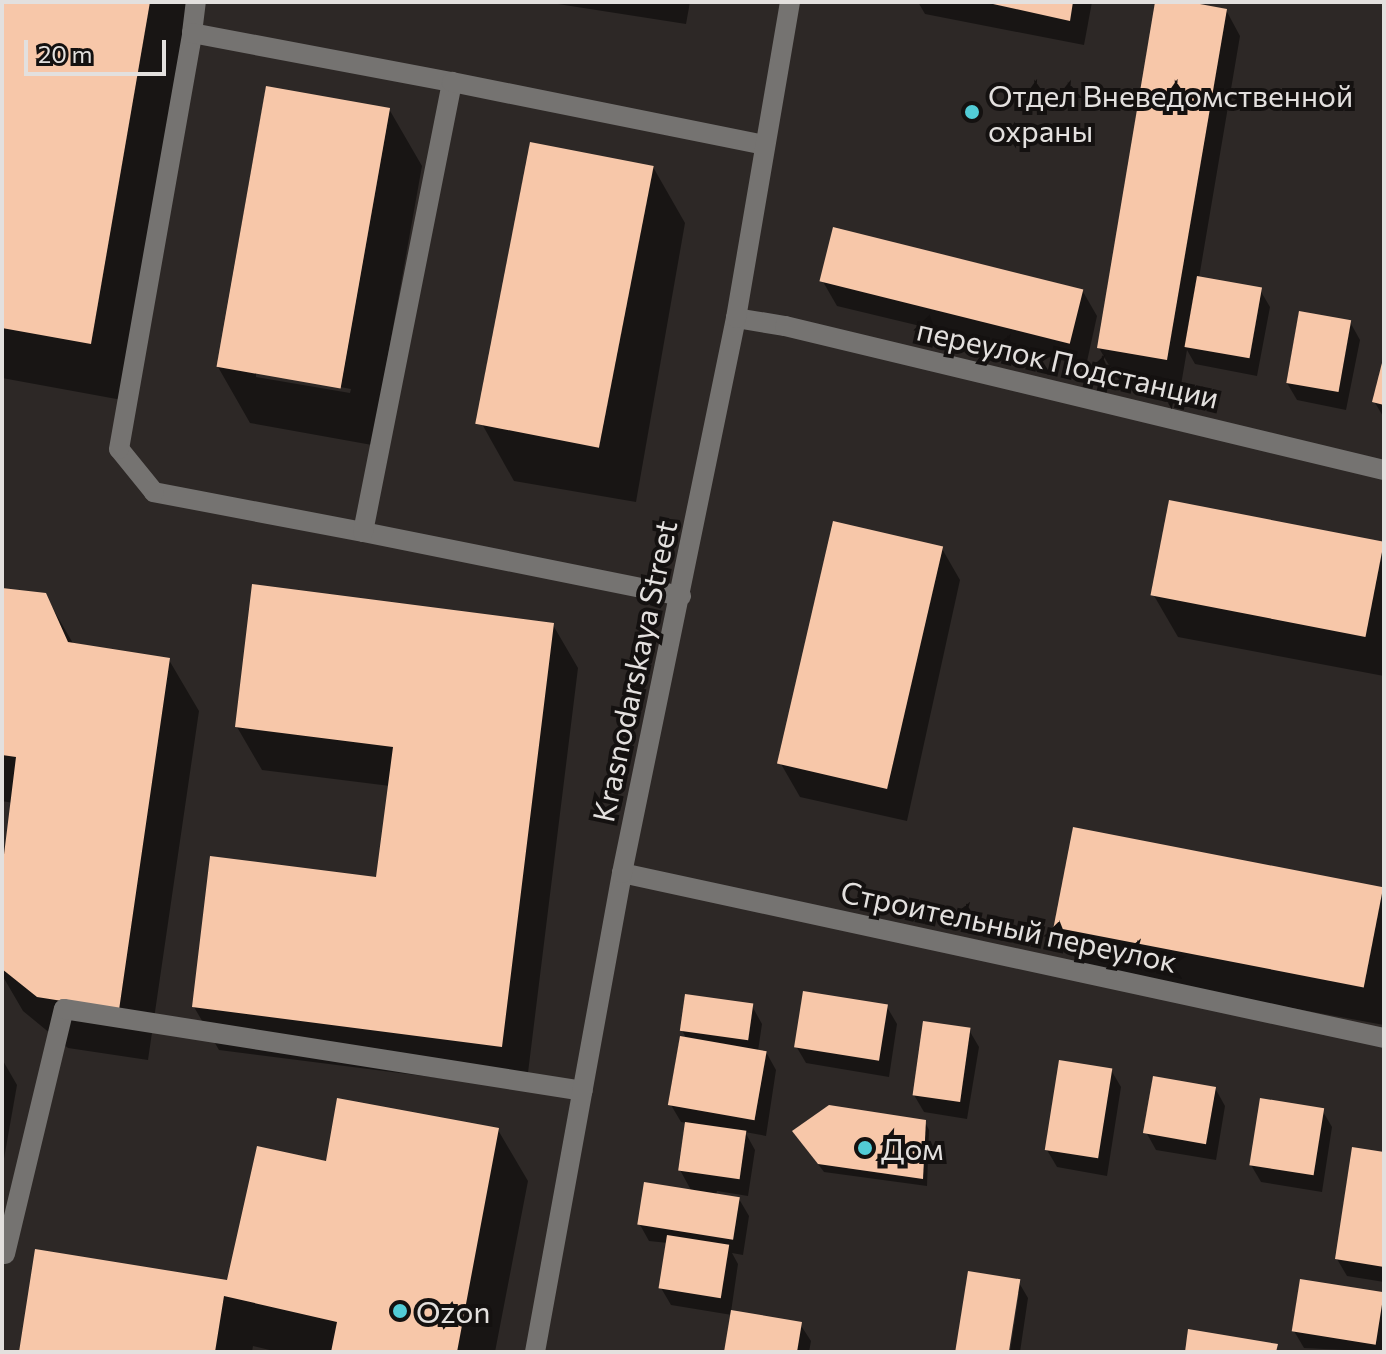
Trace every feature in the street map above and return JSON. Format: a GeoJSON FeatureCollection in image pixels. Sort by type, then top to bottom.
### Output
{"type":"FeatureCollection","features":[{"type":"Feature","properties":{"kind":"street"},"geometry":{"type":"LineString","coordinates":[[196,2],[119,449],[154,492],[681,596]]}},
{"type":"Feature","properties":{"kind":"street","name":"Krasnodarskaya Street"},"geometry":{"type":"LineString","coordinates":[[535,1352],[622,873],[736,318],[790,2]]}},
{"type":"Feature","properties":{"kind":"street"},"geometry":{"type":"LineString","coordinates":[[192,33],[765,145]]}},
{"type":"Feature","properties":{"kind":"street"},"geometry":{"type":"LineString","coordinates":[[363,532],[452,82]]}},
{"type":"Feature","properties":{"kind":"street","name":"переулок Подстанции"},"geometry":{"type":"LineString","coordinates":[[736,318],[785,326],[1384,470]]}},
{"type":"Feature","properties":{"kind":"street","name":"Строительный переулок"},"geometry":{"type":"LineString","coordinates":[[622,873],[1384,1038]]}},
{"type":"Feature","properties":{"kind":"street"},"geometry":{"type":"LineString","coordinates":[[3,1260],[64,1009],[583,1091]]}},
{"type":"Feature","properties":{"kind":"building"},"geometry":{"type":"Polygon","coordinates":[[[2,2],[150,2],[91,344],[2,328],[2,2]]]}},
{"type":"Feature","properties":{"kind":"building"},"geometry":{"type":"Polygon","coordinates":[[[984,2],[1073,2],[1070,21],[984,2]]]}},
{"type":"Feature","properties":{"kind":"building"},"geometry":{"type":"Polygon","coordinates":[[[1155,2],[1189,2],[1227,9],[1167,360],[1097,348],[1155,2]]]}},
{"type":"Feature","properties":{"kind":"building"},"geometry":{"type":"Polygon","coordinates":[[[266,86],[390,108],[341,389],[217,367],[266,86]]]}},
{"type":"Feature","properties":{"kind":"building"},"geometry":{"type":"Polygon","coordinates":[[[530,142],[654,166],[599,448],[475,424],[530,142]]]}},
{"type":"Feature","properties":{"kind":"building"},"geometry":{"type":"Polygon","coordinates":[[[833,227],[1083,289],[1070,344],[819,281],[833,227]]]}},
{"type":"Feature","properties":{"kind":"building"},"geometry":{"type":"Polygon","coordinates":[[[1197,276],[1262,287],[1249,358],[1184,347],[1197,276]]]}},
{"type":"Feature","properties":{"kind":"building"},"geometry":{"type":"Polygon","coordinates":[[[1299,311],[1351,320],[1339,392],[1286,383],[1299,311]]]}},
{"type":"Feature","properties":{"kind":"building"},"geometry":{"type":"Polygon","coordinates":[[[1384,359],[1384,405],[1372,402],[1384,359]]]}},
{"type":"Feature","properties":{"kind":"building"},"geometry":{"type":"Polygon","coordinates":[[[1169,500],[1384,542],[1365,637],[1150,595],[1169,500]]]}},
{"type":"Feature","properties":{"kind":"building"},"geometry":{"type":"Polygon","coordinates":[[[833,521],[943,546],[887,789],[777,764],[833,521]]]}},
{"type":"Feature","properties":{"kind":"building"},"geometry":{"type":"Polygon","coordinates":[[[252,584],[554,623],[502,1047],[192,1007],[210,856],[376,877],[393,747],[235,727],[252,584]]]}},
{"type":"Feature","properties":{"kind":"building"},"geometry":{"type":"Polygon","coordinates":[[[2,588],[46,593],[68,642],[170,658],[119,1010],[37,997],[2,969],[2,871],[16,757],[2,755],[2,588]]]}},
{"type":"Feature","properties":{"kind":"building"},"geometry":{"type":"Polygon","coordinates":[[[1073,827],[1383,887],[1364,987],[1054,927],[1073,827]]]}},
{"type":"Feature","properties":{"kind":"building"},"geometry":{"type":"Polygon","coordinates":[[[803,991],[888,1004],[879,1061],[794,1047],[803,991]]]}},
{"type":"Feature","properties":{"kind":"building"},"geometry":{"type":"Polygon","coordinates":[[[685,994],[753,1004],[748,1040],[680,1031],[685,994]]]}},
{"type":"Feature","properties":{"kind":"building"},"geometry":{"type":"Polygon","coordinates":[[[923,1021],[971,1028],[960,1102],[913,1095],[923,1021]]]}},
{"type":"Feature","properties":{"kind":"building"},"geometry":{"type":"Polygon","coordinates":[[[680,1036],[767,1051],[755,1120],[668,1105],[680,1036]]]}},
{"type":"Feature","properties":{"kind":"building"},"geometry":{"type":"Polygon","coordinates":[[[1059,1060],[1112,1068],[1098,1158],[1045,1150],[1059,1060]]]}},
{"type":"Feature","properties":{"kind":"building"},"geometry":{"type":"Polygon","coordinates":[[[1153,1076],[1216,1087],[1206,1144],[1143,1133],[1153,1076]]]}},
{"type":"Feature","properties":{"kind":"building"},"geometry":{"type":"Polygon","coordinates":[[[337,1098],[499,1128],[457,1352],[331,1352],[337,1322],[224,1296],[215,1352],[19,1352],[35,1249],[227,1280],[257,1146],[326,1161],[337,1098]]]}},
{"type":"Feature","properties":{"kind":"building"},"geometry":{"type":"Polygon","coordinates":[[[1260,1098],[1324,1108],[1314,1175],[1249,1165],[1260,1098]]]}},
{"type":"Feature","properties":{"kind":"building","name":"Дом"},"geometry":{"type":"Polygon","coordinates":[[[829,1105],[926,1120],[923,1179],[818,1164],[792,1131],[829,1105]]]}},
{"type":"Feature","properties":{"kind":"building"},"geometry":{"type":"Polygon","coordinates":[[[685,1122],[746,1131],[740,1179],[678,1171],[685,1122]]]}},
{"type":"Feature","properties":{"kind":"building"},"geometry":{"type":"Polygon","coordinates":[[[1352,1147],[1384,1152],[1384,1267],[1335,1259],[1352,1147]]]}},
{"type":"Feature","properties":{"kind":"building"},"geometry":{"type":"Polygon","coordinates":[[[644,1182],[740,1197],[733,1240],[637,1224],[644,1182]]]}},
{"type":"Feature","properties":{"kind":"building"},"geometry":{"type":"Polygon","coordinates":[[[667,1235],[729,1245],[721,1298],[659,1288],[667,1235]]]}},
{"type":"Feature","properties":{"kind":"building"},"geometry":{"type":"Polygon","coordinates":[[[968,1271],[1020,1279],[1009,1352],[955,1352],[968,1271]]]}},
{"type":"Feature","properties":{"kind":"building"},"geometry":{"type":"Polygon","coordinates":[[[1300,1279],[1384,1292],[1376,1345],[1292,1331],[1300,1279]]]}},
{"type":"Feature","properties":{"kind":"building"},"geometry":{"type":"Polygon","coordinates":[[[731,1310],[802,1322],[797,1352],[724,1352],[731,1310]]]}},
{"type":"Feature","properties":{"kind":"building"},"geometry":{"type":"Polygon","coordinates":[[[1188,1329],[1278,1344],[1276,1352],[1185,1352],[1188,1329]]]}},
{"type":"Feature","properties":{"kind":"place","name":"Отдел Вневедомственной охраны"},"geometry":{"type":"Point","coordinates":[972,112]}},
{"type":"Feature","properties":{"kind":"place","name":"Дом"},"geometry":{"type":"Point","coordinates":[865,1148]}},
{"type":"Feature","properties":{"kind":"place","name":"Ozon"},"geometry":{"type":"Point","coordinates":[400,1311]}}]}
